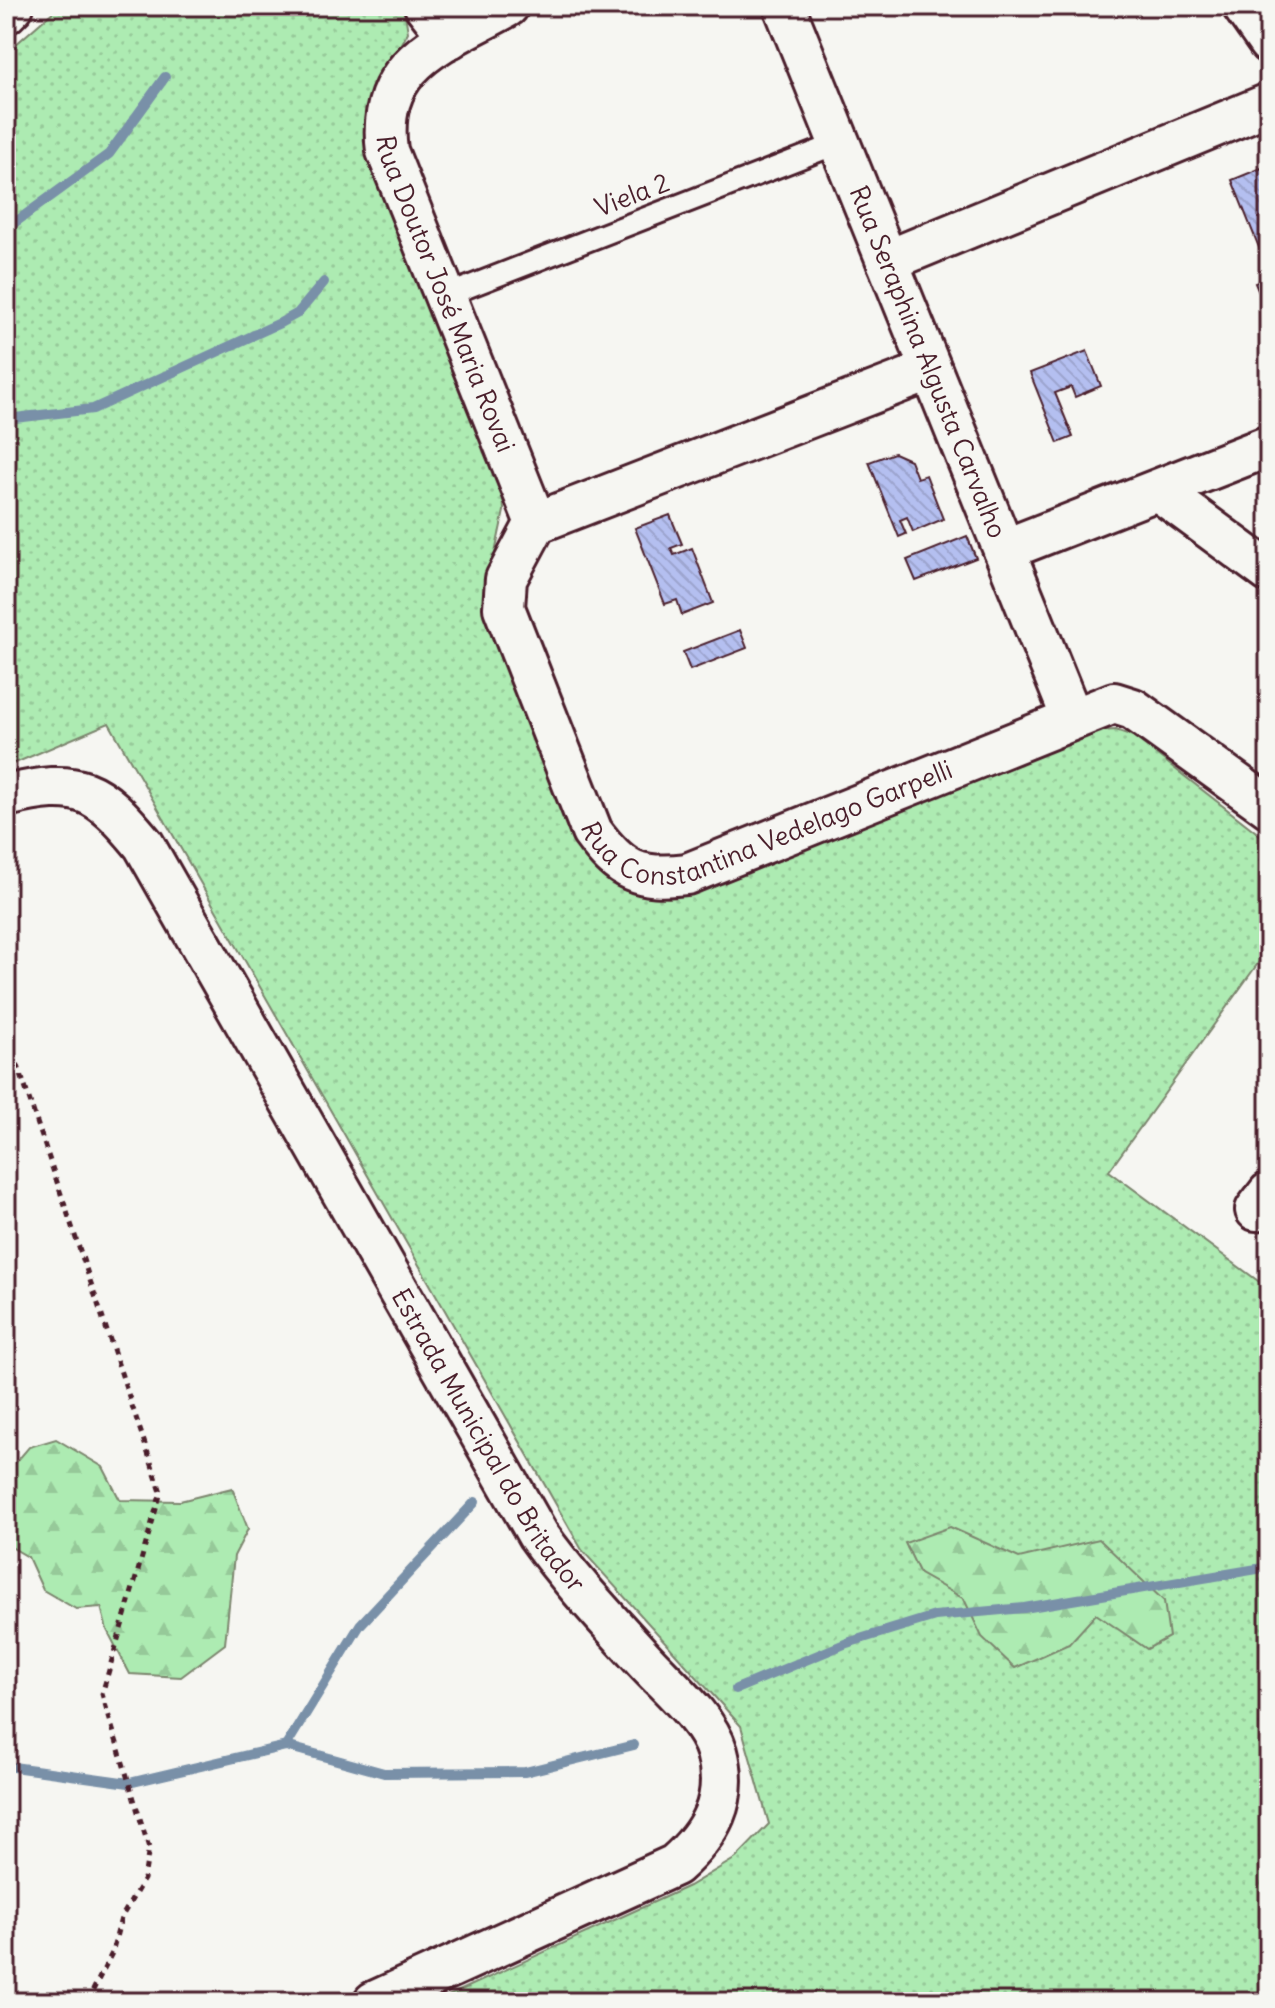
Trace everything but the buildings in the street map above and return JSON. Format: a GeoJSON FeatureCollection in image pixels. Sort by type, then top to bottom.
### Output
{"type":"FeatureCollection","features":[{"type":"Feature","properties":{"kind":"street"},"geometry":{"type":"LineString","coordinates":[[6,13],[13,6]]}},
{"type":"Feature","properties":{"kind":"street"},"geometry":{"type":"LineString","coordinates":[[425,6],[450,38]]}},
{"type":"Feature","properties":{"kind":"street","name":"Rua Doutor José Maria Rovai"},"geometry":{"type":"LineString","coordinates":[[508,6],[450,38],[401,73],[388,101],[384,127],[387,151],[536,523]]}},
{"type":"Feature","properties":{"kind":"street","name":"Rua Seraphina Algusta Carvalho"},"geometry":{"type":"LineString","coordinates":[[784,6],[1072,718]]}},
{"type":"Feature","properties":{"kind":"street"},"geometry":{"type":"LineString","coordinates":[[1243,6],[1269,43]]}},
{"type":"Feature","properties":{"kind":"street"},"geometry":{"type":"LineString","coordinates":[[887,261],[1269,104]]}},
{"type":"Feature","properties":{"kind":"street"},"geometry":{"type":"LineString","coordinates":[[536,523],[931,370]]}},
{"type":"Feature","properties":{"kind":"street"},"geometry":{"type":"LineString","coordinates":[[1004,550],[1269,446]]}},
{"type":"Feature","properties":{"kind":"street"},"geometry":{"type":"LineString","coordinates":[[1159,491],[1269,572]]}},
{"type":"Feature","properties":{"kind":"street","name":"Rua Constantina Vedelago Garpelli"},"geometry":{"type":"LineString","coordinates":[[536,523],[506,579],[504,608],[592,832],[612,859],[635,872],[657,878],[687,874],[1114,703],[1133,709],[1269,807]]}},
{"type":"Feature","properties":{"kind":"street","name":"Estrada Municipal do Britador"},"geometry":{"type":"LineString","coordinates":[[6,796],[56,788],[86,790],[116,811],[144,845],[538,1535],[569,1577],[699,1721],[716,1750],[721,1779],[719,1808],[699,1843],[675,1865],[374,2002]]}},
{"type":"Feature","properties":{"kind":"lane","name":"Viela 2"},"geometry":{"type":"LineString","coordinates":[[445,296],[839,143]]}},
{"type":"Feature","properties":{"kind":"path"},"geometry":{"type":"LineString","coordinates":[[6,1030],[161,1492],[102,1694],[149,1848],[144,1879],[121,1918],[112,1953],[87,2002]]}},
{"type":"Feature","properties":{"kind":"path"},"geometry":{"type":"LineString","coordinates":[[1265,2001],[1269,1988]]}},
{"type":"Feature","properties":{"kind":"green space"},"geometry":{"type":"Polygon","coordinates":[[[52,6],[404,8],[408,32],[380,85],[370,161],[503,490],[504,511],[484,605],[636,890],[669,898],[1098,731],[1116,730],[1133,736],[1269,842],[1269,948],[1109,1171],[1269,1289],[1269,2002],[435,2002],[689,1886],[736,1858],[769,1824],[741,1726],[582,1550],[109,723],[6,767],[6,53],[55,10],[52,6]]]}},
{"type":"Feature","properties":{"kind":"green space"},"geometry":{"type":"Polygon","coordinates":[[[56,1439],[103,1467],[120,1500],[180,1501],[232,1488],[248,1529],[234,1556],[225,1644],[181,1677],[130,1674],[107,1630],[101,1607],[76,1609],[43,1590],[28,1557],[6,1544],[6,1474],[29,1447],[56,1439]]]}},
{"type":"Feature","properties":{"kind":"green space"},"geometry":{"type":"Polygon","coordinates":[[[950,1527],[1019,1558],[1099,1539],[1164,1601],[1169,1637],[1147,1649],[1096,1614],[1069,1644],[1015,1668],[982,1637],[964,1599],[920,1574],[905,1543],[950,1527]]]}},
{"type":"Feature","properties":{"kind":"waterway"},"geometry":{"type":"LineString","coordinates":[[6,229],[109,154],[165,77]]}},
{"type":"Feature","properties":{"kind":"waterway"},"geometry":{"type":"LineString","coordinates":[[6,419],[93,409],[280,323],[298,313],[324,282]]}},
{"type":"Feature","properties":{"kind":"waterway"},"geometry":{"type":"LineString","coordinates":[[286,1746],[360,1625],[475,1502]]}},
{"type":"Feature","properties":{"kind":"waterway"},"geometry":{"type":"LineString","coordinates":[[736,1689],[847,1643],[935,1616],[1024,1608],[1269,1567]]}},
{"type":"Feature","properties":{"kind":"waterway"},"geometry":{"type":"LineString","coordinates":[[6,1766],[129,1783],[286,1746],[384,1773],[525,1772],[634,1745]]}}]}
